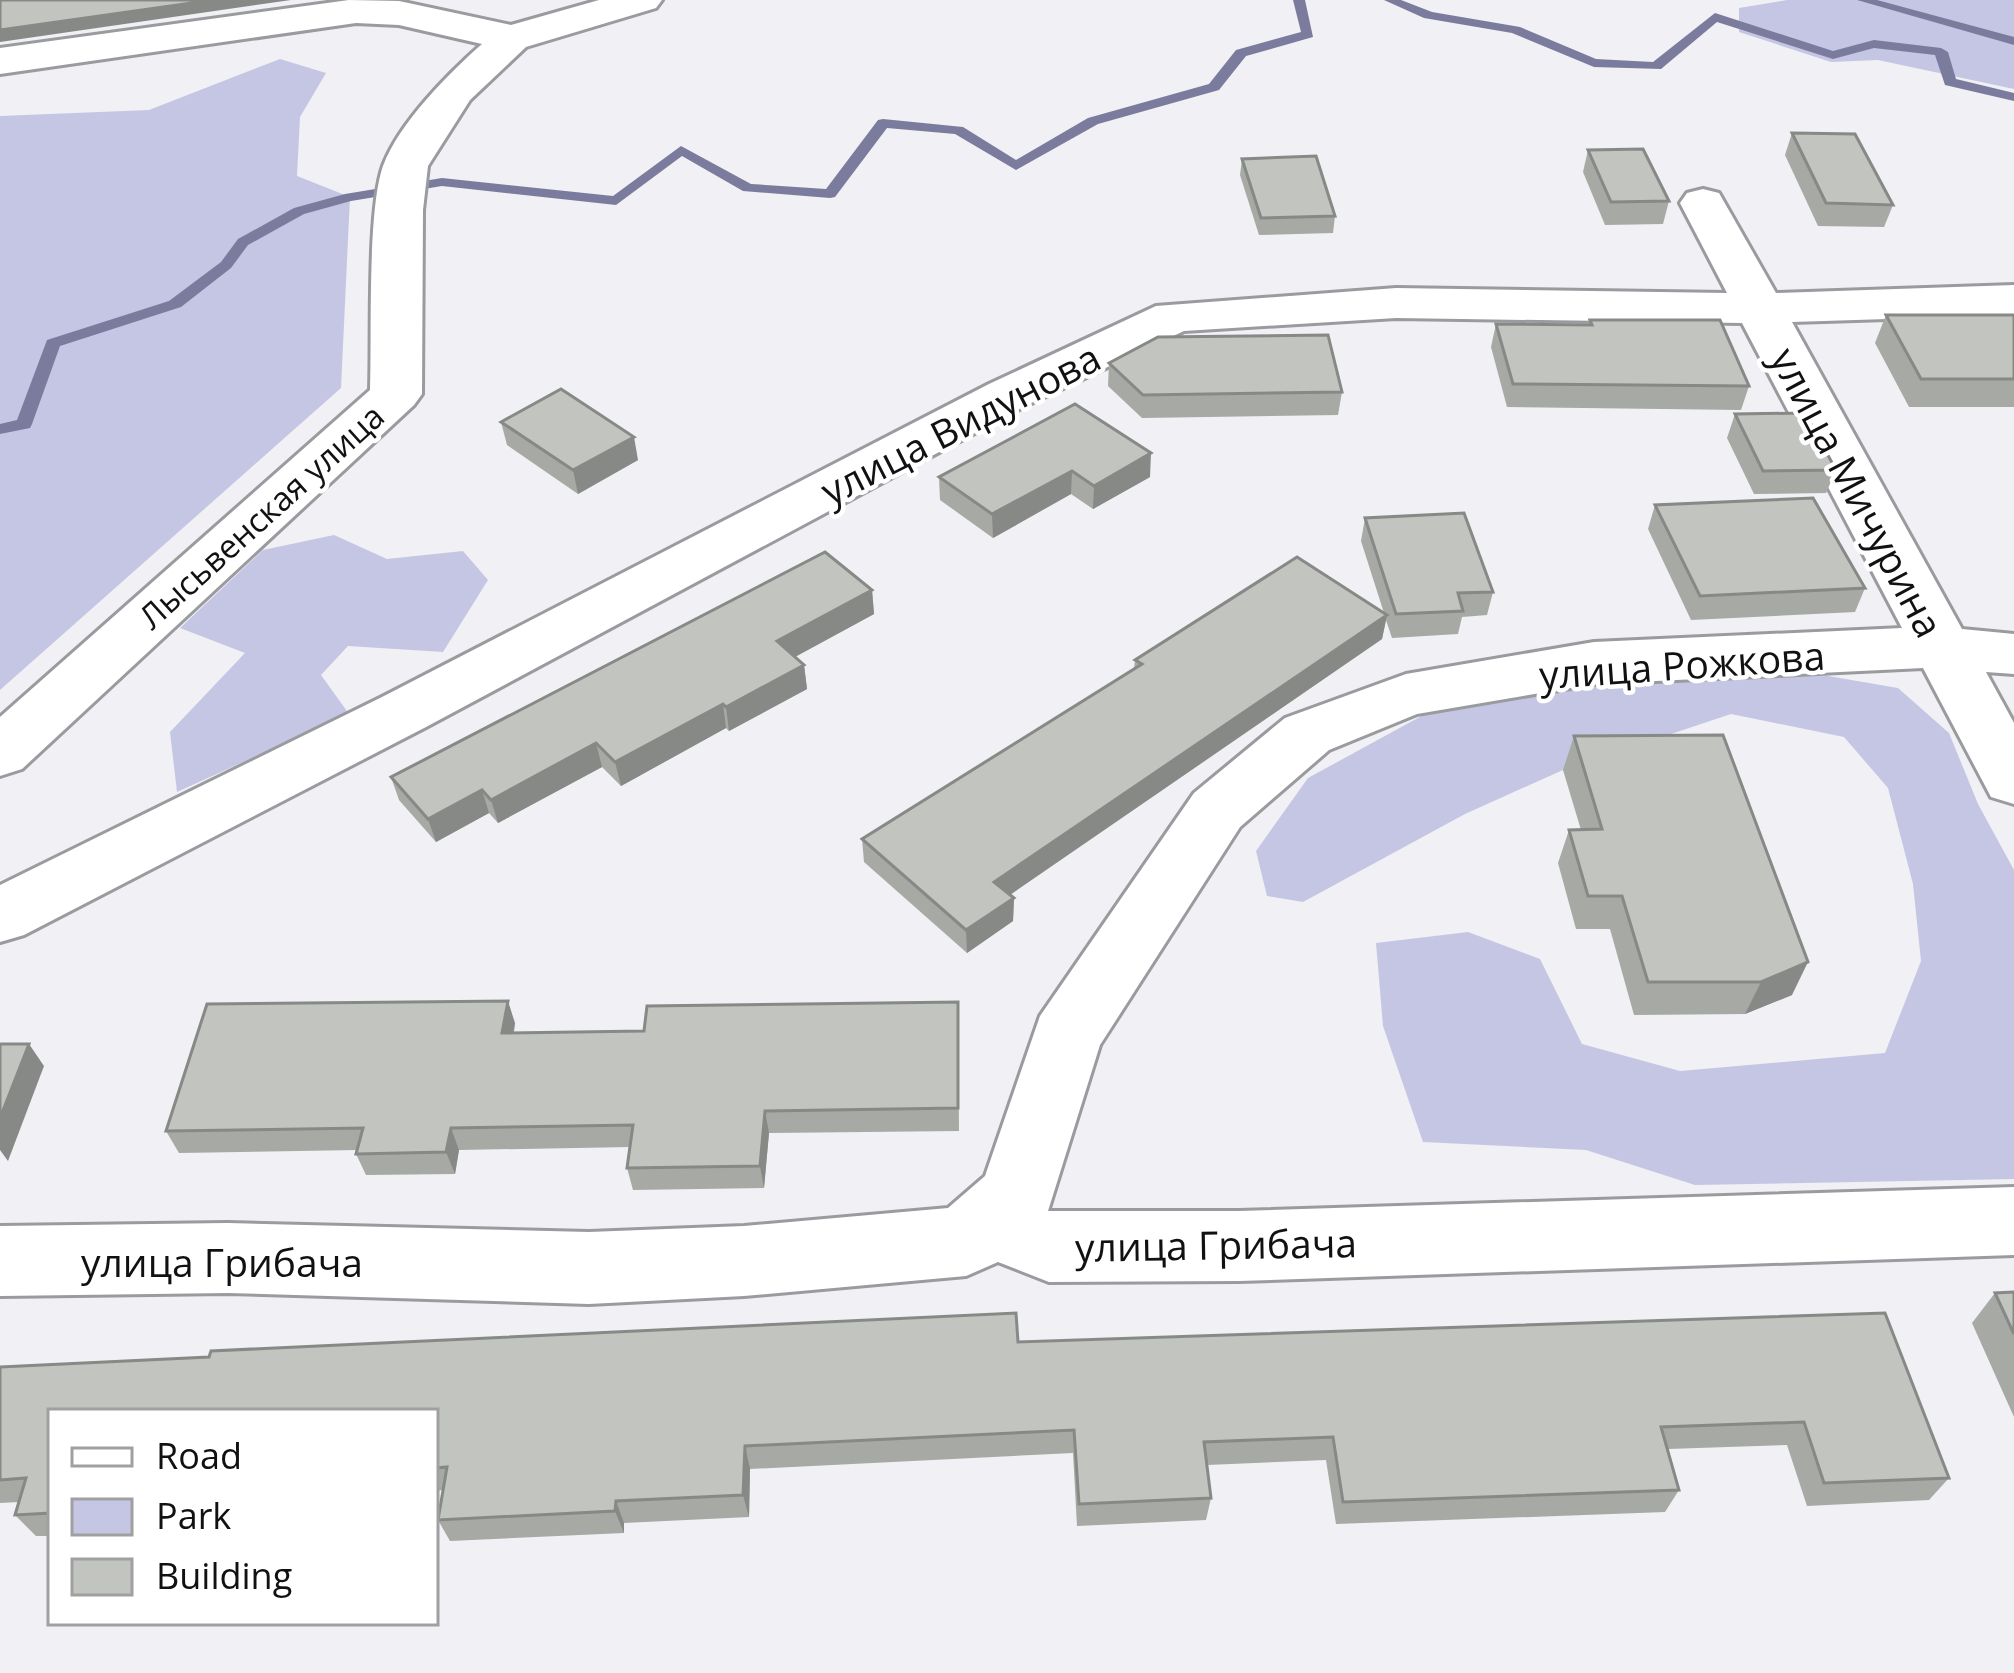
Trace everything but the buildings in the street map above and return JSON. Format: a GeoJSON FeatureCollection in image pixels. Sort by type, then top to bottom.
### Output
{"type":"FeatureCollection","features":[{"type":"Feature","properties":{"kind":"street","name":"Лысьвенская улица"},"geometry":{"type":"LineString","coordinates":[[0,753],[396,394],[403,188],[453,92],[512,38],[642,0]]}},
{"type":"Feature","properties":{"kind":"street"},"geometry":{"type":"LineString","coordinates":[[0,61],[356,11],[399,13],[512,38]]}},
{"type":"Feature","properties":{"kind":"street","name":"улица Мичурина"},"geometry":{"type":"LineString","coordinates":[[1702,203],[2014,781]]}},
{"type":"Feature","properties":{"kind":"street","name":"улица Видунова"},"geometry":{"type":"LineString","coordinates":[[0,916],[404,712],[1007,395],[1174,317],[1396,303],[1759,308],[2014,300]]}},
{"type":"Feature","properties":{"kind":"street","name":"улица Рожкова"},"geometry":{"type":"LineString","coordinates":[[987,1222],[1017,1196],[1066,1037],[1217,809],[1307,734],[1406,695],[1594,663],[1942,647],[2014,654]]}},
{"type":"Feature","properties":{"kind":"street","name":"улица Грибача"},"geometry":{"type":"LineString","coordinates":[[0,1261],[228,1258],[589,1268],[744,1262],[966,1241],[987,1222],[1049,1247],[1073,1247],[2014,1221]]}},
{"type":"Feature","properties":{"kind":"green space"},"geometry":{"type":"Polygon","coordinates":[[[1787,0],[2014,0],[2014,89],[1878,60],[1831,62],[1739,32],[1739,8],[1787,0]]]}},
{"type":"Feature","properties":{"kind":"green space"},"geometry":{"type":"Polygon","coordinates":[[[280,59],[326,73],[300,117],[297,176],[350,197],[341,388],[0,690],[0,116],[149,110],[280,59]]]}},
{"type":"Feature","properties":{"kind":"green space"},"geometry":{"type":"Polygon","coordinates":[[[334,535],[387,559],[463,551],[488,580],[443,652],[348,646],[321,675],[349,714],[177,792],[170,732],[245,653],[180,628],[263,550],[334,535]]]}},
{"type":"Feature","properties":{"kind":"green space"},"geometry":{"type":"Polygon","coordinates":[[[1828,676],[1898,688],[1949,733],[1978,804],[2014,870],[2014,1179],[1695,1185],[1586,1150],[1423,1142],[1383,1026],[1376,943],[1468,932],[1540,959],[1582,1044],[1680,1071],[1885,1053],[1921,961],[1913,884],[1888,788],[1844,737],[1731,714],[1563,770],[1465,814],[1303,902],[1267,896],[1256,851],[1308,778],[1427,713],[1614,678],[1828,676]]]}},
{"type":"Feature","properties":{"kind":"waterway"},"geometry":{"type":"LineString","coordinates":[[0,429],[24,424],[53,343],[175,304],[226,265],[243,242],[299,211],[442,182],[616,201],[681,150],[748,188],[830,194],[883,123],[958,130],[1016,166],[1093,121],[1214,87],[1241,53],[1308,34],[1299,0]]}},
{"type":"Feature","properties":{"kind":"waterway"},"geometry":{"type":"LineString","coordinates":[[1390,0],[1429,15],[1515,30],[1594,63],[1656,66],[1715,17],[1833,55],[1874,44],[1941,52],[1950,82],[2014,97]]}},
{"type":"Feature","properties":{"kind":"waterway"},"geometry":{"type":"LineString","coordinates":[[1863,0],[2014,41]]}}]}
